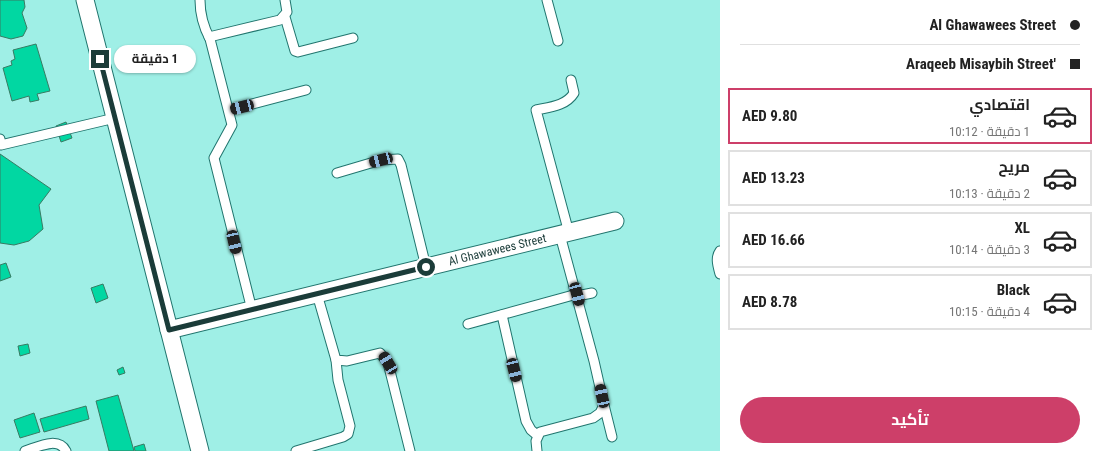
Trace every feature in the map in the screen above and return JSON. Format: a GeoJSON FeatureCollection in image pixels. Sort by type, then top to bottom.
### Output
{"type":"FeatureCollection","features":[{"type":"Feature","properties":{"kind":"street"},"geometry":{"type":"LineString","coordinates":[[85,0],[199,451]]}},
{"type":"Feature","properties":{"kind":"street","name":"Al Ghawawees Street"},"geometry":{"type":"LineString","coordinates":[[169,330],[615,221]]}},
{"type":"Feature","properties":{"kind":"lane"},"geometry":{"type":"LineString","coordinates":[[200,0],[200,12],[209,37],[232,125],[214,158],[252,310]]}},
{"type":"Feature","properties":{"kind":"lane"},"geometry":{"type":"LineString","coordinates":[[285,0],[287,12],[285,17],[295,51],[298,52],[353,38]]}},
{"type":"Feature","properties":{"kind":"lane"},"geometry":{"type":"LineString","coordinates":[[546,0],[558,41]]}},
{"type":"Feature","properties":{"kind":"lane"},"geometry":{"type":"LineString","coordinates":[[209,37],[280,20],[285,17]]}},
{"type":"Feature","properties":{"kind":"lane"},"geometry":{"type":"LineString","coordinates":[[571,80],[574,93],[570,99],[564,103],[536,110],[577,294],[612,437]]}},
{"type":"Feature","properties":{"kind":"lane"},"geometry":{"type":"LineString","coordinates":[[229,110],[306,90]]}},
{"type":"Feature","properties":{"kind":"lane"},"geometry":{"type":"LineString","coordinates":[[0,139],[1,145],[115,118]]}},
{"type":"Feature","properties":{"kind":"lane"},"geometry":{"type":"LineString","coordinates":[[337,172],[381,160],[398,159],[401,165],[426,267]]}},
{"type":"Feature","properties":{"kind":"lane"},"geometry":{"type":"LineString","coordinates":[[720,251],[717,255],[720,274]]}},
{"type":"Feature","properties":{"kind":"lane"},"geometry":{"type":"LineString","coordinates":[[468,324],[577,294],[582,295],[592,293]]}},
{"type":"Feature","properties":{"kind":"lane"},"geometry":{"type":"LineString","coordinates":[[296,451],[343,437],[348,434],[350,426],[338,380],[336,360],[317,294]]}},
{"type":"Feature","properties":{"kind":"lane"},"geometry":{"type":"LineString","coordinates":[[502,315],[526,421],[531,430],[538,435]]}},
{"type":"Feature","properties":{"kind":"lane"},"geometry":{"type":"LineString","coordinates":[[336,360],[347,361],[380,353],[384,356],[388,363],[410,451]]}},
{"type":"Feature","properties":{"kind":"lane"},"geometry":{"type":"LineString","coordinates":[[538,451],[536,441],[540,432],[593,418],[600,413],[604,405]]}},
{"type":"Feature","properties":{"kind":"lane"},"geometry":{"type":"LineString","coordinates":[[25,451],[55,442],[64,446],[66,451]]}},
{"type":"Feature","properties":{"kind":"building"},"geometry":{"type":"Polygon","coordinates":[[[0,0],[24,0],[25,7],[22,13],[27,28],[23,36],[11,39],[0,36],[0,0]]]}},
{"type":"Feature","properties":{"kind":"building"},"geometry":{"type":"Polygon","coordinates":[[[36,44],[50,91],[37,94],[39,100],[30,102],[29,96],[12,101],[3,68],[12,65],[11,61],[15,59],[13,50],[36,44]]]}},
{"type":"Feature","properties":{"kind":"building"},"geometry":{"type":"Polygon","coordinates":[[[66,122],[72,138],[61,142],[56,126],[66,122]]]}},
{"type":"Feature","properties":{"kind":"building"},"geometry":{"type":"Polygon","coordinates":[[[0,154],[51,189],[39,205],[43,229],[29,241],[14,245],[0,243],[0,154]]]}},
{"type":"Feature","properties":{"kind":"building"},"geometry":{"type":"Polygon","coordinates":[[[6,263],[11,277],[0,281],[0,265],[6,263]]]}},
{"type":"Feature","properties":{"kind":"building"},"geometry":{"type":"Polygon","coordinates":[[[103,284],[108,298],[96,303],[91,288],[103,284]]]}},
{"type":"Feature","properties":{"kind":"building"},"geometry":{"type":"Polygon","coordinates":[[[28,344],[30,353],[20,356],[18,346],[28,344]]]}},
{"type":"Feature","properties":{"kind":"building"},"geometry":{"type":"Polygon","coordinates":[[[123,367],[125,373],[119,375],[117,370],[123,367]]]}},
{"type":"Feature","properties":{"kind":"building"},"geometry":{"type":"Polygon","coordinates":[[[118,395],[134,451],[109,451],[96,401],[118,395]]]}},
{"type":"Feature","properties":{"kind":"building"},"geometry":{"type":"Polygon","coordinates":[[[86,406],[89,419],[44,432],[40,419],[86,406]]]}},
{"type":"Feature","properties":{"kind":"building"},"geometry":{"type":"Polygon","coordinates":[[[34,413],[40,432],[20,438],[14,420],[34,413]]]}},
{"type":"Feature","properties":{"kind":"building"},"geometry":{"type":"Polygon","coordinates":[[[144,444],[146,451],[135,451],[134,447],[144,444]]]}},
{"type":"Feature","properties":{"kind":"route"},"geometry":{"type":"LineString","coordinates":[[100,59],[169,330],[426,267]]}}]}
